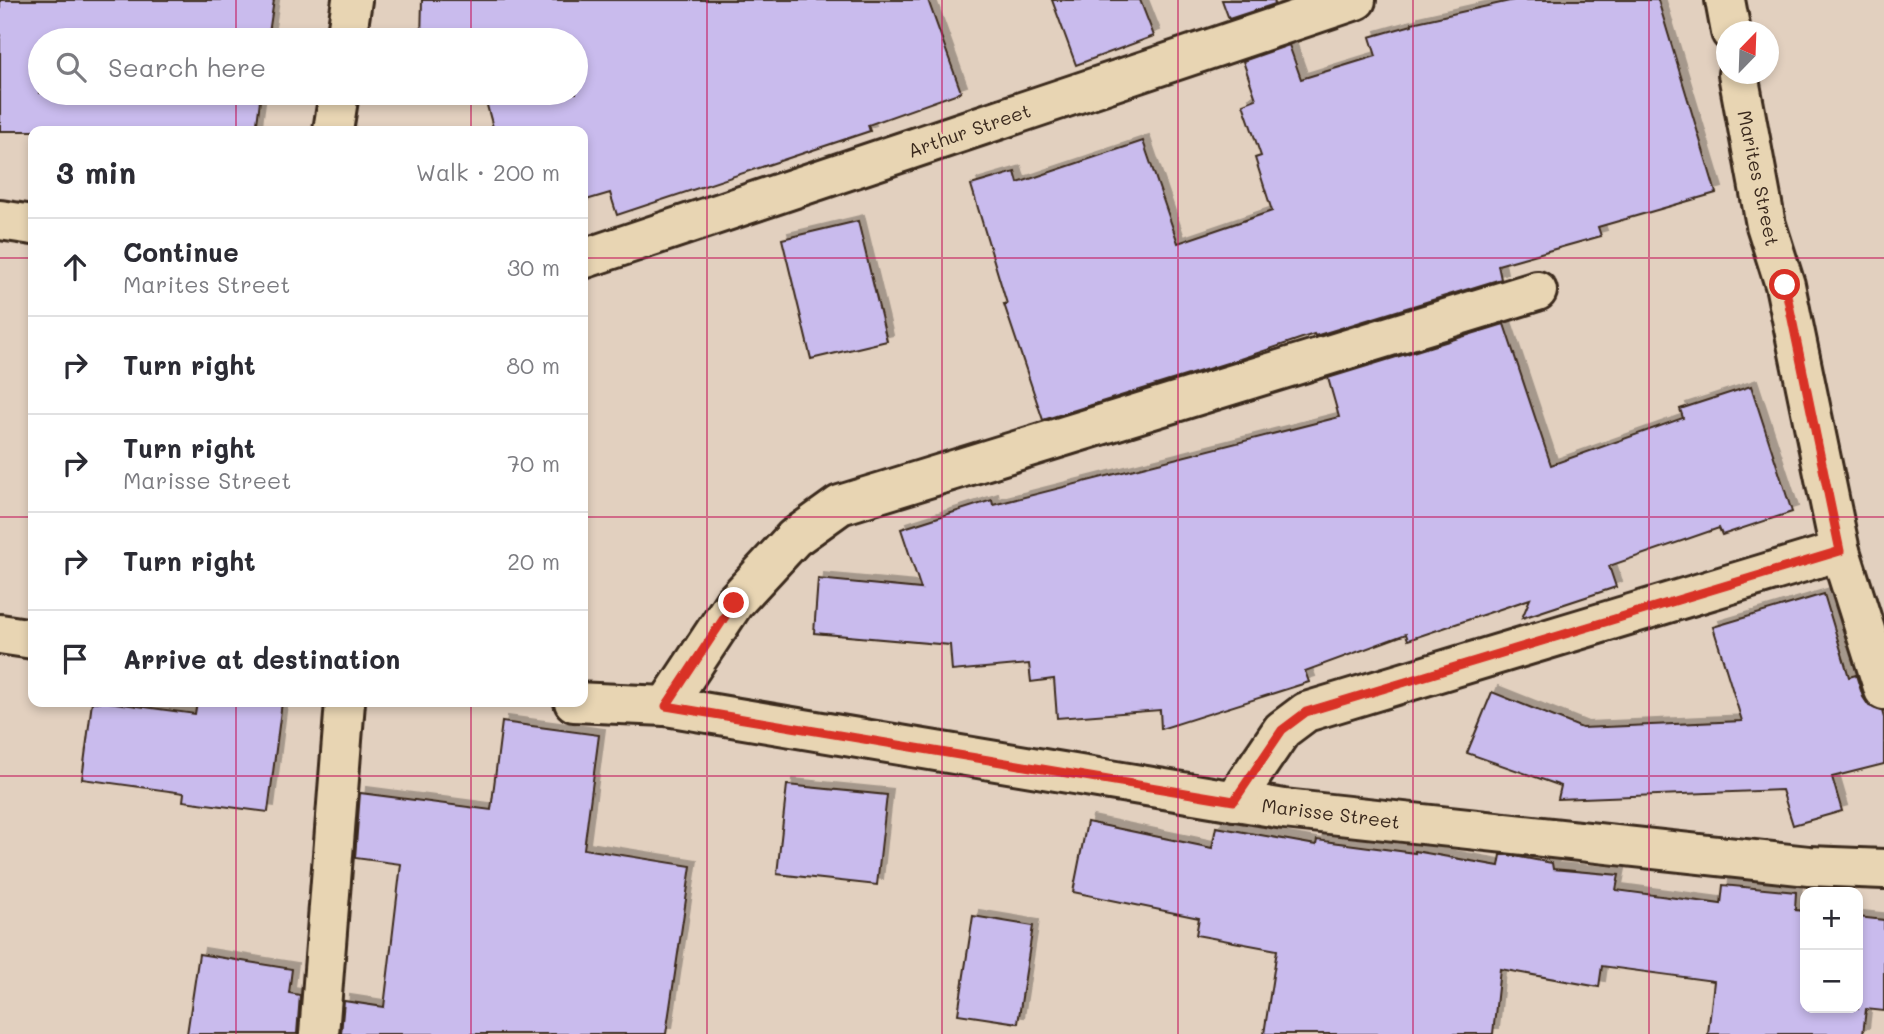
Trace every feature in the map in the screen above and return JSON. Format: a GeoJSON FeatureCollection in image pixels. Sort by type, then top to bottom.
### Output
{"type":"FeatureCollection","features":[{"type":"Feature","properties":{"kind":"street"},"geometry":{"type":"LineString","coordinates":[[348,28],[352,0]]}},
{"type":"Feature","properties":{"kind":"street","name":"Arthur Street"},"geometry":{"type":"LineString","coordinates":[[588,257],[1356,0]]}},
{"type":"Feature","properties":{"kind":"street"},"geometry":{"type":"LineString","coordinates":[[1725,0],[1729,21]]}},
{"type":"Feature","properties":{"kind":"street","name":"Marites Street"},"geometry":{"type":"LineString","coordinates":[[1740,84],[1766,225],[1785,285],[1840,551],[1884,690]]}},
{"type":"Feature","properties":{"kind":"street"},"geometry":{"type":"LineString","coordinates":[[334,126],[337,105]]}},
{"type":"Feature","properties":{"kind":"street"},"geometry":{"type":"LineString","coordinates":[[0,220],[28,224]]}},
{"type":"Feature","properties":{"kind":"street"},"geometry":{"type":"LineString","coordinates":[[666,706],[734,603],[794,538],[840,505],[1537,291]]}},
{"type":"Feature","properties":{"kind":"street"},"geometry":{"type":"LineString","coordinates":[[1234,801],[1282,730],[1306,712],[1840,551]]}},
{"type":"Feature","properties":{"kind":"street"},"geometry":{"type":"LineString","coordinates":[[0,634],[28,638]]}},
{"type":"Feature","properties":{"kind":"street","name":"Marisse Street"},"geometry":{"type":"LineString","coordinates":[[588,703],[666,706],[1298,810],[1810,866],[1884,869]]}},
{"type":"Feature","properties":{"kind":"street"},"geometry":{"type":"LineString","coordinates":[[320,1034],[345,707]]}},
{"type":"Feature","properties":{"kind":"building"},"geometry":{"type":"Polygon","coordinates":[[[0,0],[274,0],[270,28],[28,28],[28,105],[259,105],[257,126],[28,126],[28,131],[0,131],[0,0]]]}},
{"type":"Feature","properties":{"kind":"building"},"geometry":{"type":"Polygon","coordinates":[[[422,0],[928,0],[961,92],[868,125],[870,131],[617,215],[610,193],[588,200],[588,126],[493,126],[487,105],[588,105],[588,28],[421,28],[422,0]]]}},
{"type":"Feature","properties":{"kind":"building"},"geometry":{"type":"Polygon","coordinates":[[[1052,0],[1140,0],[1154,36],[1076,65],[1052,0]]]}},
{"type":"Feature","properties":{"kind":"building"},"geometry":{"type":"Polygon","coordinates":[[[1222,0],[1274,0],[1275,4],[1229,19],[1222,0]]]}},
{"type":"Feature","properties":{"kind":"building"},"geometry":{"type":"Polygon","coordinates":[[[1514,0],[1658,0],[1716,193],[1598,227],[1601,236],[1498,265],[1501,279],[1315,336],[1314,334],[1043,420],[1004,304],[1007,304],[971,185],[1015,172],[1018,183],[1143,141],[1178,243],[1272,211],[1255,158],[1261,156],[1243,104],[1256,99],[1243,61],[1289,45],[1301,79],[1376,56],[1370,37],[1412,23],[1514,0]]]}},
{"type":"Feature","properties":{"kind":"building"},"geometry":{"type":"Polygon","coordinates":[[[858,221],[887,341],[811,359],[782,239],[858,221]]]}},
{"type":"Feature","properties":{"kind":"building"},"geometry":{"type":"Polygon","coordinates":[[[1504,324],[1551,465],[1683,418],[1680,409],[1751,386],[1792,512],[1722,535],[1719,528],[1609,566],[1616,587],[1522,618],[1530,599],[1408,640],[1406,634],[1305,671],[1309,682],[1161,729],[1160,710],[1057,718],[1054,679],[1031,682],[1029,664],[952,671],[950,645],[814,633],[818,579],[921,589],[901,529],[992,500],[993,505],[1339,417],[1328,378],[1504,324]]]}},
{"type":"Feature","properties":{"kind":"building"},"geometry":{"type":"Polygon","coordinates":[[[1824,594],[1849,677],[1856,675],[1863,697],[1869,706],[1882,711],[1884,718],[1884,764],[1832,777],[1842,811],[1793,825],[1782,790],[1558,799],[1561,786],[1467,753],[1492,692],[1582,728],[1742,721],[1713,627],[1824,594]]]}},
{"type":"Feature","properties":{"kind":"building"},"geometry":{"type":"Polygon","coordinates":[[[91,707],[144,707],[195,714],[196,707],[281,707],[268,812],[183,801],[184,793],[82,779],[91,707]]]}},
{"type":"Feature","properties":{"kind":"building"},"geometry":{"type":"Polygon","coordinates":[[[502,722],[599,735],[584,849],[691,866],[666,1034],[341,1034],[344,1001],[384,1007],[401,864],[355,858],[360,793],[491,810],[502,722]]]}},
{"type":"Feature","properties":{"kind":"building"},"geometry":{"type":"Polygon","coordinates":[[[787,785],[887,795],[877,885],[777,874],[787,785]]]}},
{"type":"Feature","properties":{"kind":"building"},"geometry":{"type":"Polygon","coordinates":[[[1087,822],[1212,848],[1216,827],[1316,845],[1317,840],[1415,851],[1499,866],[1501,855],[1509,855],[1552,863],[1553,869],[1619,875],[1616,890],[1721,904],[1723,885],[1796,892],[1795,910],[1800,910],[1800,1013],[1863,1013],[1863,918],[1884,920],[1884,1011],[1866,1009],[1863,1034],[1708,1034],[1714,981],[1602,966],[1599,987],[1500,969],[1493,1034],[1264,1034],[1277,950],[1196,935],[1199,918],[1073,892],[1087,822]]]}},
{"type":"Feature","properties":{"kind":"building"},"geometry":{"type":"Polygon","coordinates":[[[973,916],[1033,926],[1018,1023],[958,1014],[973,916]]]}},
{"type":"Feature","properties":{"kind":"building"},"geometry":{"type":"Polygon","coordinates":[[[199,954],[292,969],[289,993],[300,995],[297,1034],[187,1034],[199,954]]]}},
{"type":"Feature","properties":{"kind":"route"},"geometry":{"type":"LineString","coordinates":[[734,603],[666,706],[1234,801],[1282,730],[1306,712],[1840,551],[1785,285]]}}]}
